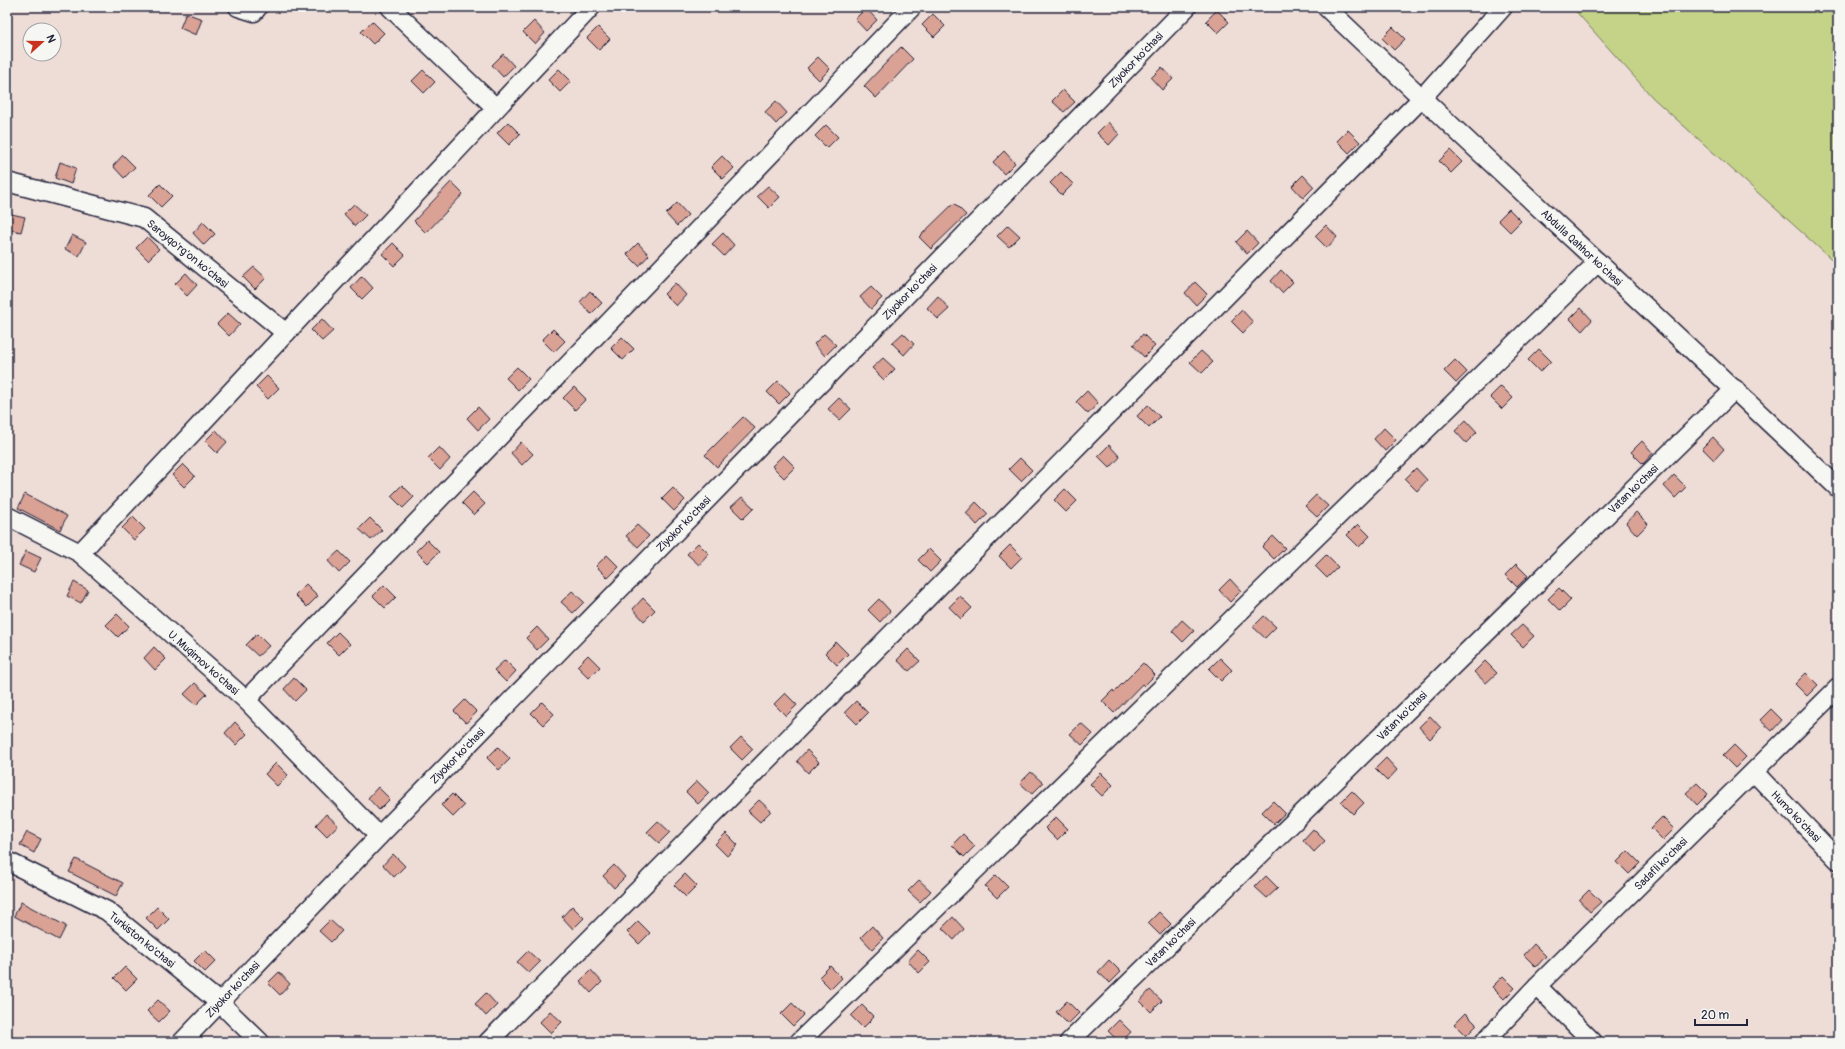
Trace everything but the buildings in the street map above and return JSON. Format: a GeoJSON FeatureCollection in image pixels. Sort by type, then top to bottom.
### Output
{"type":"FeatureCollection","features":[{"type":"Feature","properties":{"kind":"street"},"geometry":{"type":"LineString","coordinates":[[238,7],[254,12],[258,7]]}},
{"type":"Feature","properties":{"kind":"street"},"geometry":{"type":"LineString","coordinates":[[390,7],[496,108]]}},
{"type":"Feature","properties":{"kind":"street"},"geometry":{"type":"LineString","coordinates":[[80,553],[591,7]]}},
{"type":"Feature","properties":{"kind":"street"},"geometry":{"type":"LineString","coordinates":[[246,700],[912,7]]}},
{"type":"Feature","properties":{"kind":"street","name":"Ziyokor ko'chasi"},"geometry":{"type":"LineString","coordinates":[[182,1042],[379,836],[1187,7]]}},
{"type":"Feature","properties":{"kind":"street","name":"Abdulla Qahhor ko'chasi"},"geometry":{"type":"LineString","coordinates":[[1326,7],[1735,389],[1838,488]]}},
{"type":"Feature","properties":{"kind":"street"},"geometry":{"type":"LineString","coordinates":[[488,1042],[1422,98],[1503,7]]}},
{"type":"Feature","properties":{"kind":"street","name":"Saroyqo'rg'on ko'chasi"},"geometry":{"type":"LineString","coordinates":[[7,182],[144,218],[286,333]]}},
{"type":"Feature","properties":{"kind":"street"},"geometry":{"type":"LineString","coordinates":[[799,1042],[1598,262]]}},
{"type":"Feature","properties":{"kind":"street","name":"Vatan ko'chasi"},"geometry":{"type":"LineString","coordinates":[[1069,1042],[1735,389]]}},
{"type":"Feature","properties":{"kind":"street","name":"U. Muqimov ko'chasi"},"geometry":{"type":"LineString","coordinates":[[7,516],[80,553],[246,700],[379,836]]}},
{"type":"Feature","properties":{"kind":"street","name":"Sadafli ko'chasi"},"geometry":{"type":"LineString","coordinates":[[1484,1042],[1537,986],[1838,688]]}},
{"type":"Feature","properties":{"kind":"street","name":"Humo ko'chasi"},"geometry":{"type":"LineString","coordinates":[[1754,772],[1838,860]]}},
{"type":"Feature","properties":{"kind":"street","name":"Turkiston ko'chasi"},"geometry":{"type":"LineString","coordinates":[[7,861],[107,911],[220,1003],[260,1042]]}},
{"type":"Feature","properties":{"kind":"street"},"geometry":{"type":"LineString","coordinates":[[1537,986],[1593,1042]]}},
{"type":"Feature","properties":{"kind":"green space"},"geometry":{"type":"Polygon","coordinates":[[[1572,7],[1838,7],[1838,265],[1653,98],[1572,7]]]}}]}
